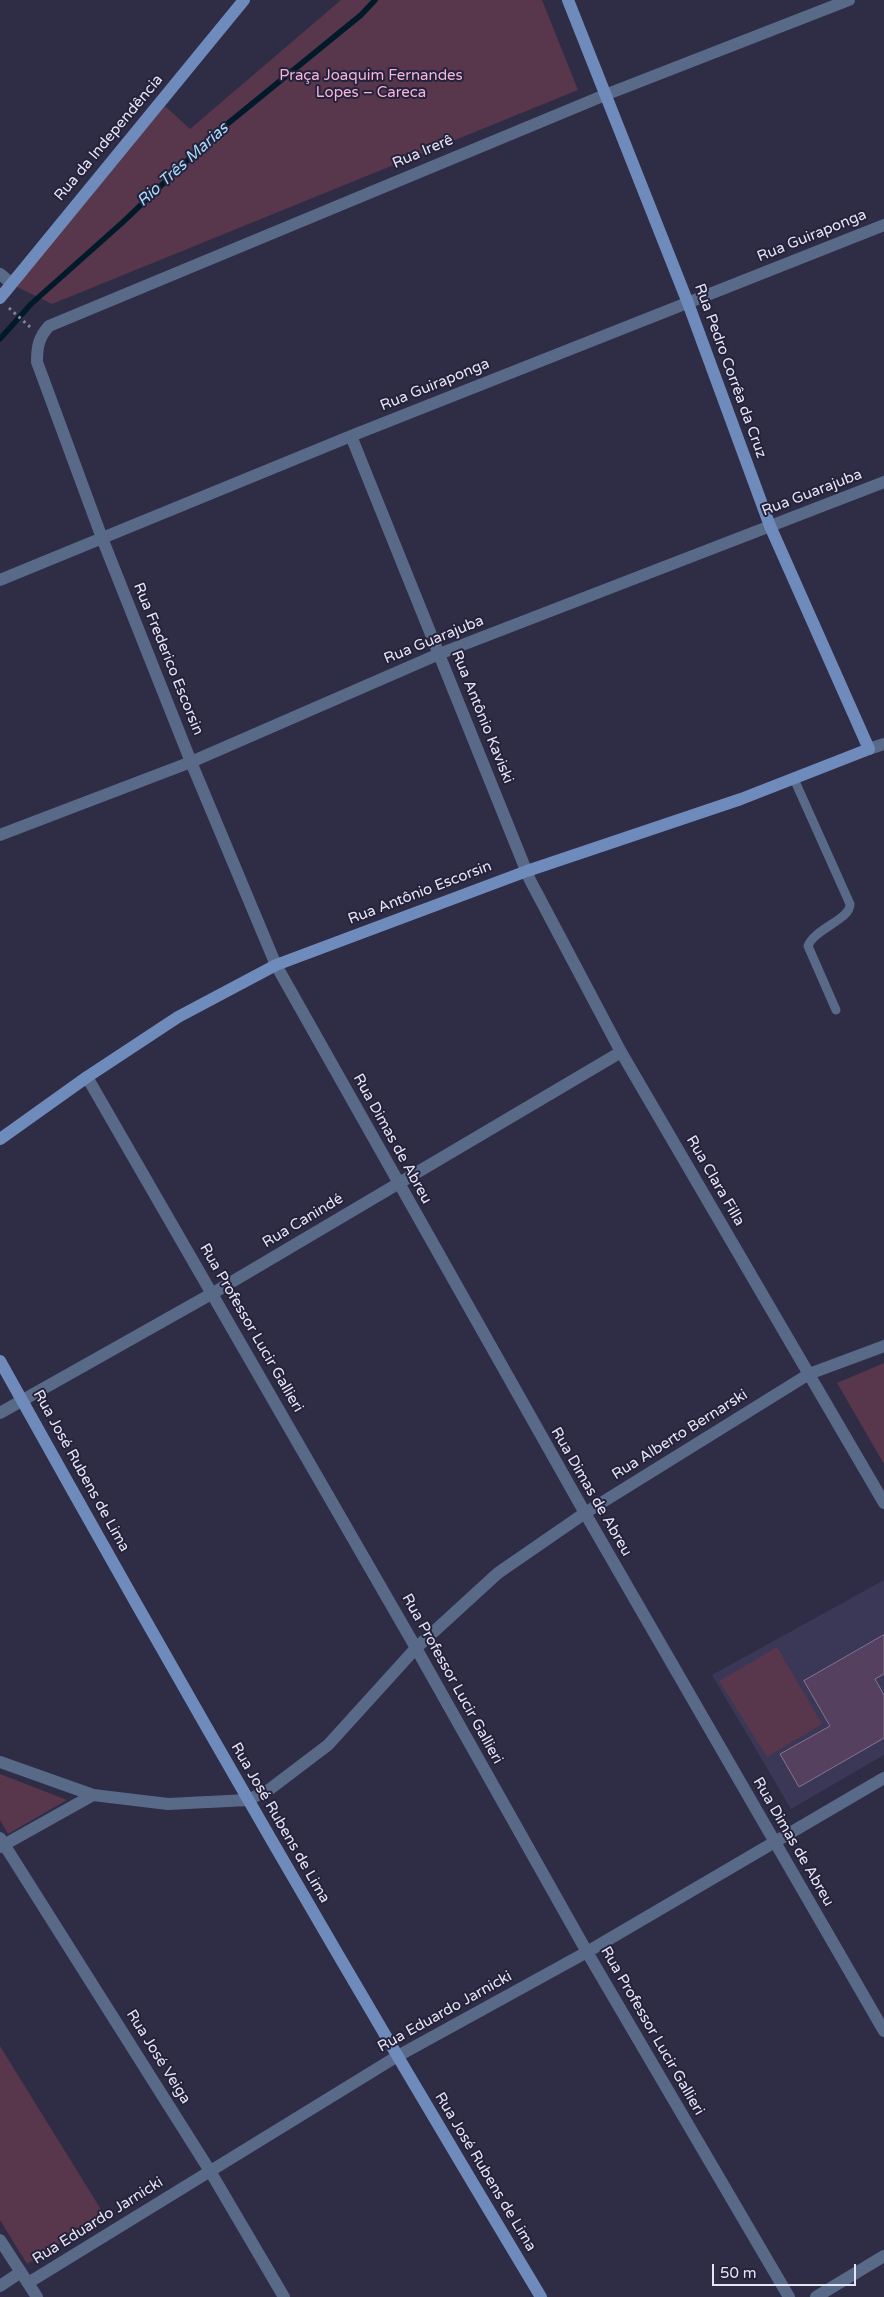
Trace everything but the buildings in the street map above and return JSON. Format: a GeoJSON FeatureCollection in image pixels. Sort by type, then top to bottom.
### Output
{"type":"FeatureCollection","features":[{"type":"Feature","properties":{"kind":"street","name":"Rua da Independência"},"geometry":{"type":"LineString","coordinates":[[0,298],[244,0]]}},
{"type":"Feature","properties":{"kind":"street","name":"Rua Pedro Corrêa da Cruz"},"geometry":{"type":"LineString","coordinates":[[568,0],[688,303],[770,526],[869,749]]}},
{"type":"Feature","properties":{"kind":"street","name":"Rua Irerê"},"geometry":{"type":"LineString","coordinates":[[36,362],[40,336],[49,326],[605,94],[849,0]]}},
{"type":"Feature","properties":{"kind":"street","name":"Rua Guiraponga"},"geometry":{"type":"LineString","coordinates":[[0,580],[351,436],[884,225]]}},
{"type":"Feature","properties":{"kind":"street"},"geometry":{"type":"LineString","coordinates":[[0,274],[11,283]]}},
{"type":"Feature","properties":{"kind":"street","name":"Rua Frederico Escorsin"},"geometry":{"type":"LineString","coordinates":[[36,362],[102,538],[191,762],[276,965]]}},
{"type":"Feature","properties":{"kind":"street","name":"Rua Antônio Kaviski"},"geometry":{"type":"LineString","coordinates":[[351,436],[527,871]]}},
{"type":"Feature","properties":{"kind":"street","name":"Rua Guarajuba"},"geometry":{"type":"LineString","coordinates":[[0,835],[191,762],[439,654],[884,482]]}},
{"type":"Feature","properties":{"kind":"street","name":"Rua Antônio Escorsin"},"geometry":{"type":"LineString","coordinates":[[0,1139],[87,1077],[178,1017],[276,965],[527,871],[741,799],[884,744]]}},
{"type":"Feature","properties":{"kind":"street","name":"Rua Clara Filla"},"geometry":{"type":"LineString","coordinates":[[527,871],[621,1052],[884,1503]]}},
{"type":"Feature","properties":{"kind":"street","name":"Rua Dimas de Abreu"},"geometry":{"type":"LineString","coordinates":[[276,965],[585,1513],[884,2031]]}},
{"type":"Feature","properties":{"kind":"street","name":"Rua Canindé"},"geometry":{"type":"LineString","coordinates":[[0,1413],[213,1293],[621,1052]]}},
{"type":"Feature","properties":{"kind":"street","name":"Rua Professor Lucir Gallieri"},"geometry":{"type":"LineString","coordinates":[[87,1077],[416,1648],[587,1952],[790,2297]]}},
{"type":"Feature","properties":{"kind":"street","name":"Rua Alberto Bernarski"},"geometry":{"type":"LineString","coordinates":[[0,1762],[93,1795],[168,1804],[248,1800],[270,1788],[328,1745],[416,1648],[498,1574],[585,1513],[809,1374],[884,1346]]}},
{"type":"Feature","properties":{"kind":"street","name":"Rua José Rubens de Lima"},"geometry":{"type":"LineString","coordinates":[[0,1361],[248,1800],[396,2057],[541,2297]]}},
{"type":"Feature","properties":{"kind":"street","name":"Rua Eduardo Jarnicki"},"geometry":{"type":"LineString","coordinates":[[0,2286],[24,2278],[210,2171],[396,2057],[587,1952],[884,1778]]}},
{"type":"Feature","properties":{"kind":"street"},"geometry":{"type":"LineString","coordinates":[[1,1843],[93,1795]]}},
{"type":"Feature","properties":{"kind":"street","name":"Rua José Veiga"},"geometry":{"type":"LineString","coordinates":[[1,1843],[210,2171],[284,2297]]}},
{"type":"Feature","properties":{"kind":"street"},"geometry":{"type":"LineString","coordinates":[[0,2240],[37,2297]]}},
{"type":"Feature","properties":{"kind":"street"},"geometry":{"type":"LineString","coordinates":[[816,2297],[884,2256]]}},
{"type":"Feature","properties":{"kind":"lane"},"geometry":{"type":"LineString","coordinates":[[794,779],[850,904],[848,912],[812,938],[808,946],[836,1010]]}},
{"type":"Feature","properties":{"kind":"path"},"geometry":{"type":"LineString","coordinates":[[13,311],[28,325]]}},
{"type":"Feature","properties":{"kind":"shaded area"},"geometry":{"type":"Polygon","coordinates":[[[884,1580],[884,1755],[791,1809],[712,1675],[884,1580]]]}},
{"type":"Feature","properties":{"kind":"green space","name":"Praça Joaquim Fernandes Lopes – Careca"},"geometry":{"type":"Polygon","coordinates":[[[341,0],[542,0],[578,90],[52,304],[15,286],[165,106],[190,129],[341,0]]]}},
{"type":"Feature","properties":{"kind":"green space"},"geometry":{"type":"Polygon","coordinates":[[[884,1363],[884,1464],[837,1383],[884,1363]]]}},
{"type":"Feature","properties":{"kind":"green space"},"geometry":{"type":"Polygon","coordinates":[[[777,1647],[822,1724],[767,1757],[719,1681],[777,1647]]]}},
{"type":"Feature","properties":{"kind":"green space"},"geometry":{"type":"Polygon","coordinates":[[[0,1774],[67,1800],[8,1834],[0,1820],[0,1774]]]}},
{"type":"Feature","properties":{"kind":"green space"},"geometry":{"type":"Polygon","coordinates":[[[0,2046],[105,2216],[27,2264],[0,2220],[0,2046]]]}},
{"type":"Feature","properties":{"kind":"waterway","name":"Rio Três Marias"},"geometry":{"type":"LineString","coordinates":[[0,339],[31,304],[123,222],[215,134],[361,15],[375,0]]}}]}
